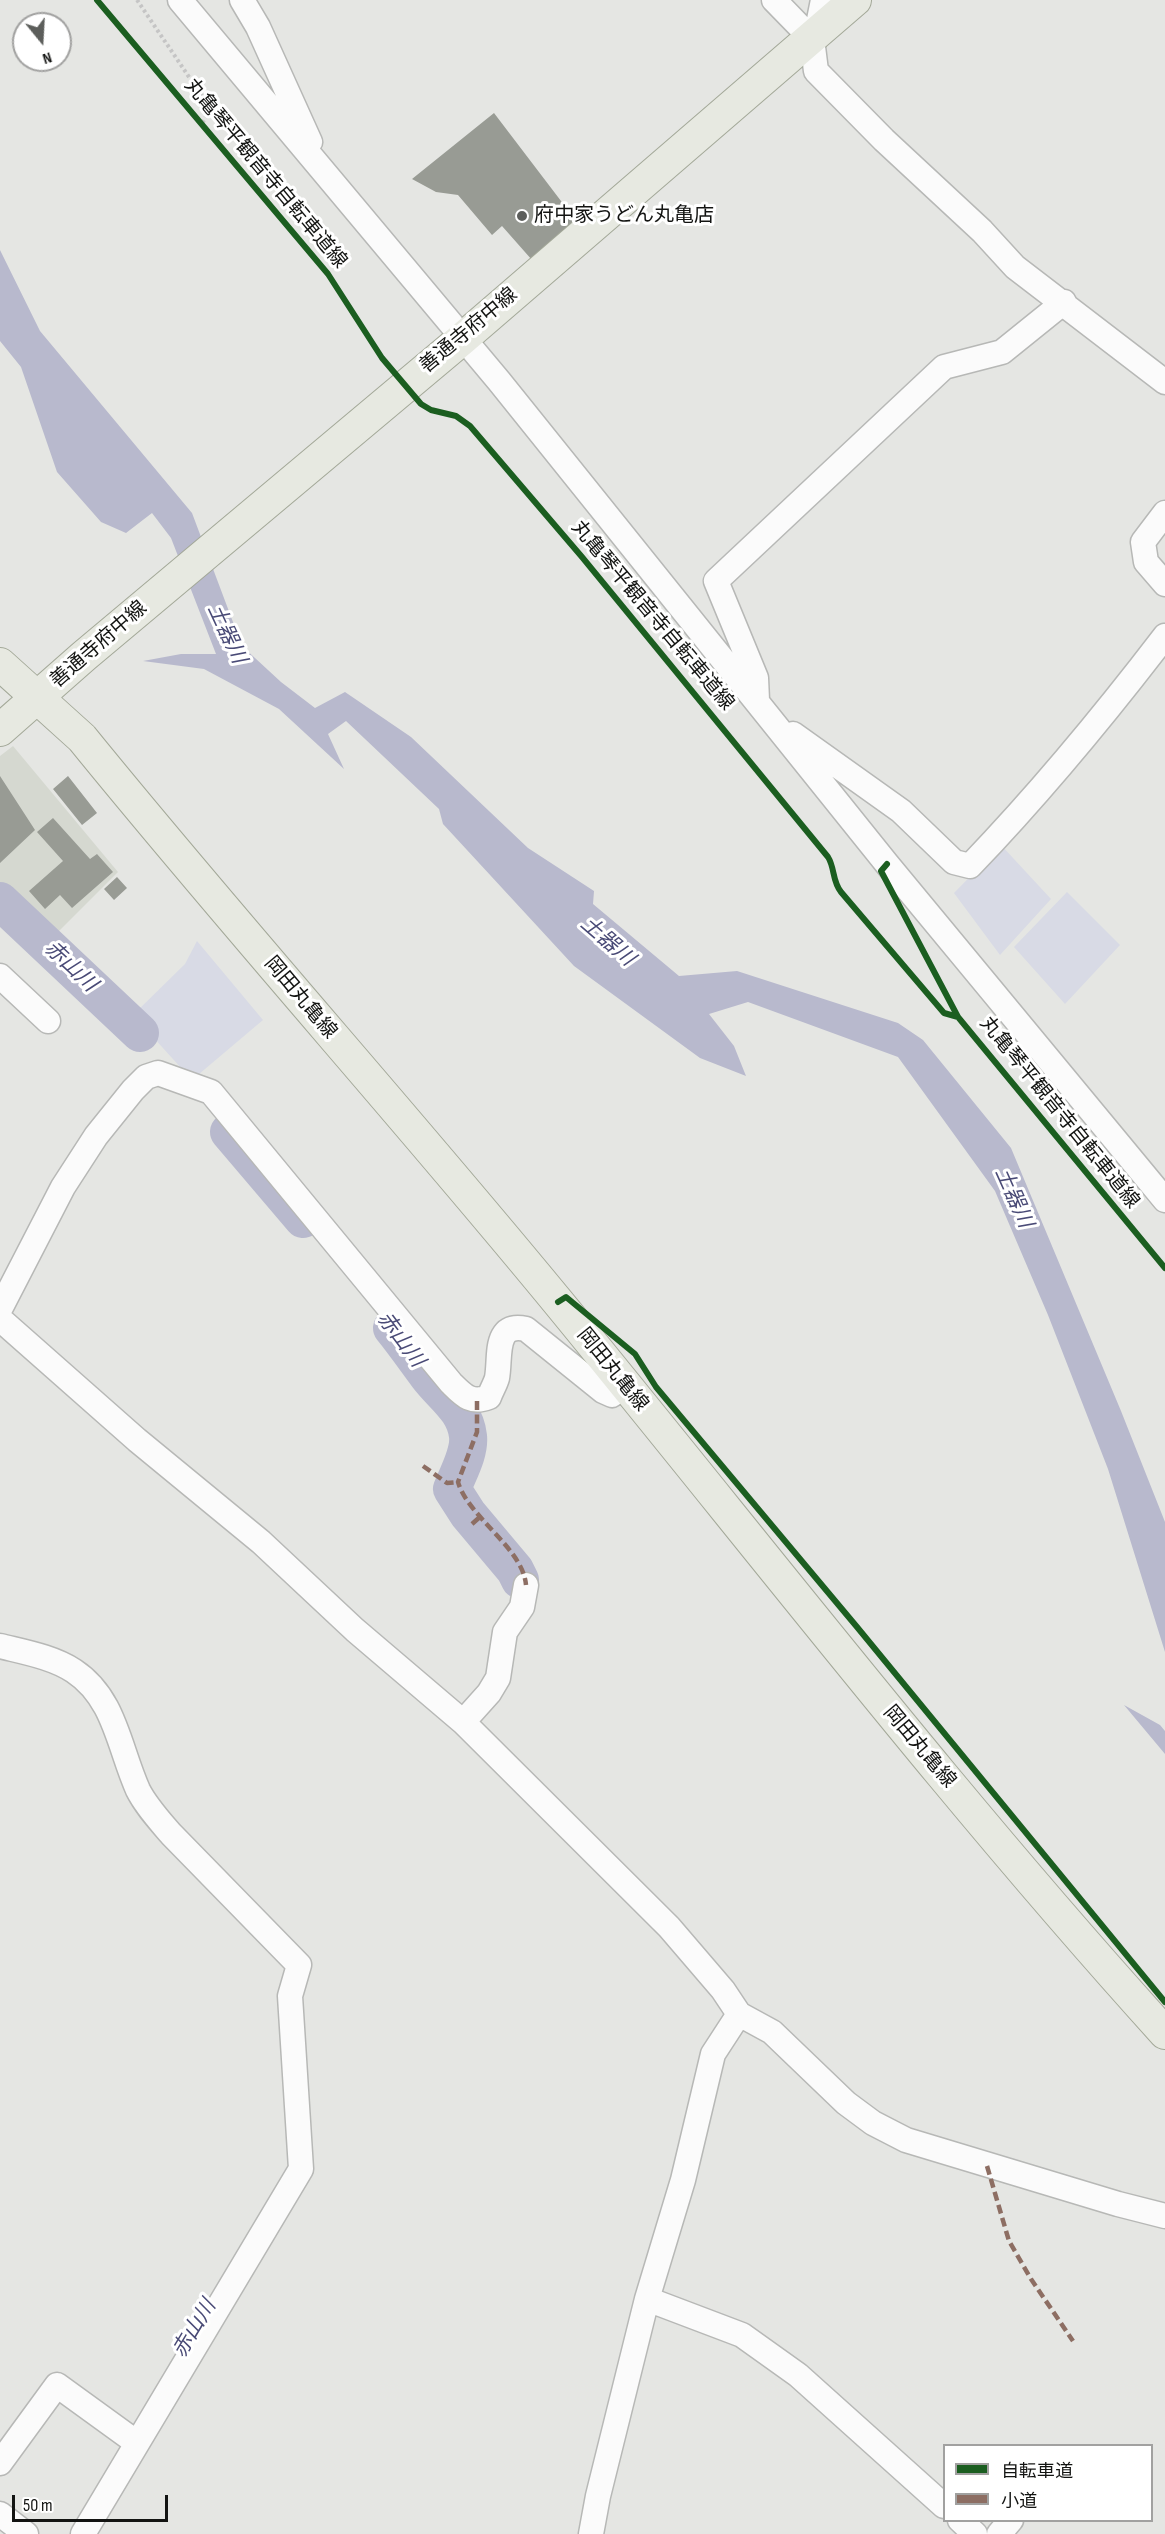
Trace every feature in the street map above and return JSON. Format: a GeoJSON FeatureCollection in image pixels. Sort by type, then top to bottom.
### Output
{"type":"FeatureCollection","features":[{"type":"Feature","properties":{"kind":"main road","name":"善通寺府中線"},"geometry":{"type":"LineString","coordinates":[[0,730],[84,656],[462,339],[855,0]]}},
{"type":"Feature","properties":{"kind":"main road","name":"岡田丸亀線"},"geometry":{"type":"LineString","coordinates":[[0,664],[82,738],[558,1302],[886,1709],[1162,2032]]}},
{"type":"Feature","properties":{"kind":"street"},"geometry":{"type":"LineString","coordinates":[[180,0],[462,339],[500,381],[887,864],[1165,1200]]}},
{"type":"Feature","properties":{"kind":"street"},"geometry":{"type":"LineString","coordinates":[[242,0],[258,27],[310,142],[303,149]]}},
{"type":"Feature","properties":{"kind":"street"},"geometry":{"type":"LineString","coordinates":[[774,0],[814,37]]}},
{"type":"Feature","properties":{"kind":"street"},"geometry":{"type":"LineString","coordinates":[[823,0],[814,37],[816,71],[884,140],[982,231],[1015,267],[1064,302],[1165,382]]}},
{"type":"Feature","properties":{"kind":"street"},"geometry":{"type":"LineString","coordinates":[[1064,302],[1002,352],[944,367],[731,564],[716,581],[756,678],[763,710],[902,811],[954,862],[970,866],[1026,807],[1100,722],[1165,636]]}},
{"type":"Feature","properties":{"kind":"street"},"geometry":{"type":"LineString","coordinates":[[1165,513],[1143,542],[1146,562],[1165,584]]}},
{"type":"Feature","properties":{"kind":"street"},"geometry":{"type":"LineString","coordinates":[[0,976],[48,1022]]}},
{"type":"Feature","properties":{"kind":"street"},"geometry":{"type":"LineString","coordinates":[[0,1308],[63,1187],[96,1136],[133,1090],[146,1077],[158,1073],[211,1092],[451,1383],[467,1399],[477,1401],[489,1396],[496,1380],[501,1342],[506,1331],[515,1327],[526,1329],[603,1391],[612,1395],[624,1386]]}},
{"type":"Feature","properties":{"kind":"street"},"geometry":{"type":"LineString","coordinates":[[0,1319],[137,1440],[261,1542],[355,1630],[463,1722],[669,1927],[723,1989],[739,2014],[772,2032],[846,2103],[873,2123],[906,2140],[1165,2216]]}},
{"type":"Feature","properties":{"kind":"street"},"geometry":{"type":"LineString","coordinates":[[463,1722],[489,1693],[498,1678],[505,1632],[522,1607],[526,1585]]}},
{"type":"Feature","properties":{"kind":"street"},"geometry":{"type":"LineString","coordinates":[[0,1646],[39,1656],[72,1669],[91,1684],[111,1715],[139,1791],[152,1811],[171,1834],[299,1965],[290,1996],[301,2169],[133,2440],[83,2534]]}},
{"type":"Feature","properties":{"kind":"street"},"geometry":{"type":"LineString","coordinates":[[591,2534],[598,2496],[647,2299],[682,2180],[713,2054],[739,2014]]}},
{"type":"Feature","properties":{"kind":"street"},"geometry":{"type":"LineString","coordinates":[[1118,2204],[1165,2229]]}},
{"type":"Feature","properties":{"kind":"street"},"geometry":{"type":"LineString","coordinates":[[647,2299],[742,2335],[798,2375],[943,2504]]}},
{"type":"Feature","properties":{"kind":"street"},"geometry":{"type":"LineString","coordinates":[[0,2463],[57,2385],[133,2440]]}},
{"type":"Feature","properties":{"kind":"street"},"geometry":{"type":"LineString","coordinates":[[0,2514],[26,2534]]}},
{"type":"Feature","properties":{"kind":"street"},"geometry":{"type":"LineString","coordinates":[[962,2522],[975,2534]]}},
{"type":"Feature","properties":{"kind":"street"},"geometry":{"type":"LineString","coordinates":[[999,2534],[1009,2522]]}},
{"type":"Feature","properties":{"kind":"path"},"geometry":{"type":"LineString","coordinates":[[137,0],[210,108],[202,124]]}},
{"type":"Feature","properties":{"kind":"shaded area"},"geometry":{"type":"Polygon","coordinates":[[[13,746],[118,872],[53,937],[0,886],[0,756],[13,746]]]}},
{"type":"Feature","properties":{"kind":"shaded area"},"geometry":{"type":"Polygon","coordinates":[[[1001,845],[1051,899],[1000,955],[954,893],[1001,845]]]}},
{"type":"Feature","properties":{"kind":"shaded area"},"geometry":{"type":"Polygon","coordinates":[[[1067,892],[1120,945],[1065,1004],[1014,947],[1067,892]]]}},
{"type":"Feature","properties":{"kind":"shaded area"},"geometry":{"type":"Polygon","coordinates":[[[197,941],[263,1020],[192,1080],[133,1015],[185,964],[197,941]]]}},
{"type":"Feature","properties":{"kind":"water","name":"土器川"},"geometry":{"type":"Polygon","coordinates":[[[0,250],[40,331],[192,513],[242,646],[281,682],[315,708],[345,692],[411,737],[528,848],[594,891],[593,904],[679,976],[737,971],[898,1023],[923,1040],[1011,1148],[1165,1522],[1165,1652],[1108,1469],[1048,1315],[995,1191],[898,1057],[748,1002],[709,1014],[734,1046],[746,1076],[700,1058],[574,966],[443,824],[439,809],[346,721],[328,734],[344,769],[279,709],[204,669],[143,661],[181,654],[216,654],[171,538],[152,513],[126,533],[101,522],[57,472],[21,367],[0,341],[0,250]]]}},
{"type":"Feature","properties":{"kind":"water"},"geometry":{"type":"Polygon","coordinates":[[[1124,1705],[1160,1725],[1165,1731],[1165,1754],[1124,1705]]]}},
{"type":"Feature","properties":{"kind":"building"},"geometry":{"type":"Polygon","coordinates":[[[494,113],[577,222],[532,260],[502,226],[492,235],[458,195],[436,192],[412,179],[494,113]]]}},
{"type":"Feature","properties":{"kind":"building"},"geometry":{"type":"Polygon","coordinates":[[[0,776],[35,830],[0,863],[0,776]]]}},
{"type":"Feature","properties":{"kind":"building"},"geometry":{"type":"Polygon","coordinates":[[[68,776],[97,813],[82,825],[53,789],[68,776]]]}},
{"type":"Feature","properties":{"kind":"building"},"geometry":{"type":"Polygon","coordinates":[[[53,818],[90,859],[97,854],[113,872],[72,908],[60,895],[45,909],[29,891],[63,861],[37,832],[53,818]]]}},
{"type":"Feature","properties":{"kind":"building"},"geometry":{"type":"Polygon","coordinates":[[[117,877],[127,888],[114,900],[104,889],[117,877]]]}},
{"type":"Feature","properties":{"kind":"waterway","name":"赤山川"},"geometry":{"type":"LineString","coordinates":[[0,901],[140,1033]]}},
{"type":"Feature","properties":{"kind":"waterway","name":"赤山川"},"geometry":{"type":"LineString","coordinates":[[229,1132],[303,1219]]}},
{"type":"Feature","properties":{"kind":"waterway","name":"赤山川"},"geometry":{"type":"LineString","coordinates":[[392,1328],[463,1418],[468,1443],[463,1463],[452,1489],[468,1514],[515,1570],[520,1580]]}},
{"type":"Feature","properties":{"kind":"marked path"},"geometry":{"type":"LineString","coordinates":[[477,1401],[477,1432],[458,1482],[472,1508],[516,1558],[523,1571],[526,1585]]}},
{"type":"Feature","properties":{"kind":"marked path"},"geometry":{"type":"LineString","coordinates":[[423,1466],[447,1483],[458,1482]]}},
{"type":"Feature","properties":{"kind":"marked path"},"geometry":{"type":"LineString","coordinates":[[472,1524],[481,1516]]}},
{"type":"Feature","properties":{"kind":"marked path"},"geometry":{"type":"LineString","coordinates":[[987,2166],[1009,2241],[1031,2279],[1073,2341]]}},
{"type":"Feature","properties":{"kind":"cycle path","name":"丸亀琴平観音寺自転車道線"},"geometry":{"type":"LineString","coordinates":[[97,0],[328,274],[382,358],[421,404],[431,410],[456,416],[470,426],[582,557],[828,857],[841,892],[944,1013],[958,1017],[1165,1268]]}},
{"type":"Feature","properties":{"kind":"cycle path"},"geometry":{"type":"LineString","coordinates":[[887,864],[881,871],[958,1017]]}},
{"type":"Feature","properties":{"kind":"cycle path"},"geometry":{"type":"LineString","coordinates":[[558,1302],[566,1297],[635,1354],[656,1387],[857,1627],[1165,2002]]}},
{"type":"Feature","properties":{"kind":"place","name":"府中家うどん丸亀店"},"geometry":{"type":"Point","coordinates":[522,216]}}]}
